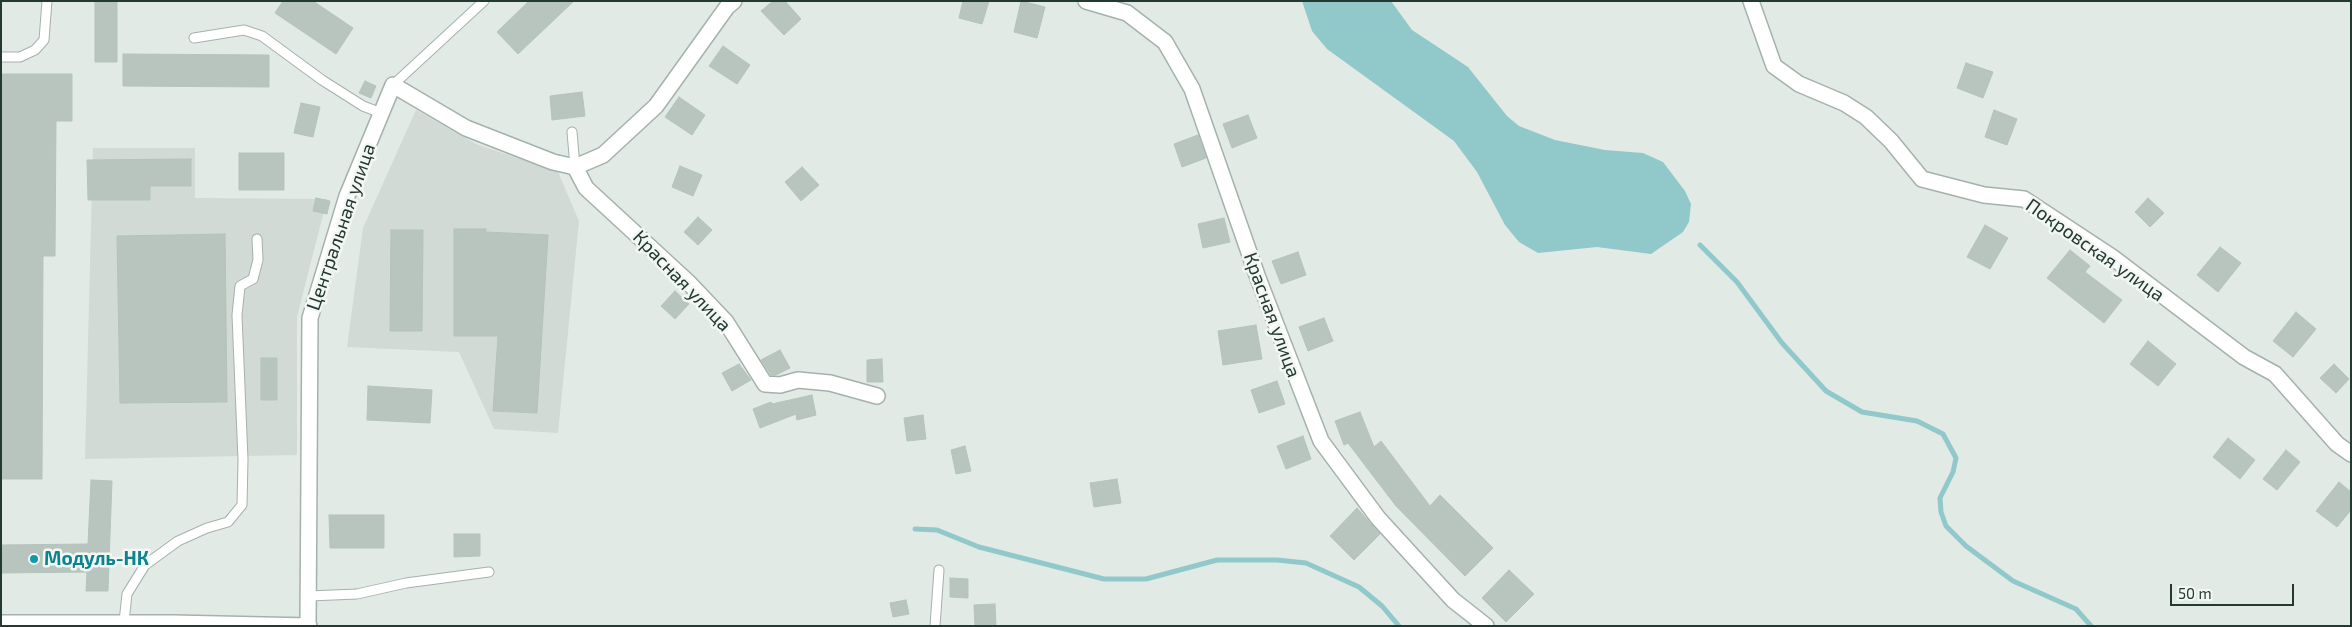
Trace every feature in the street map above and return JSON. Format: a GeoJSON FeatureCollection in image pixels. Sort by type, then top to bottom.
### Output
{"type":"FeatureCollection","features":[{"type":"Feature","properties":{"kind":"street"},"geometry":{"type":"LineString","coordinates":[[393,85],[466,128],[553,162],[575,168],[603,155],[656,106],[726,7],[734,1]]}},
{"type":"Feature","properties":{"kind":"street","name":"Красная улица"},"geometry":{"type":"LineString","coordinates":[[1086,1],[1127,13],[1165,42],[1192,89],[1258,278],[1321,441],[1378,518],[1454,600],[1486,626]]}},
{"type":"Feature","properties":{"kind":"street","name":"Покровская улица"},"geometry":{"type":"LineString","coordinates":[[1751,1],[1774,66],[1799,84],[1844,103],[1866,116],[1922,179],[1984,195],[2024,199],[2112,257],[2244,357],[2275,374],[2337,444],[2351,454]]}},
{"type":"Feature","properties":{"kind":"street","name":"Центральная улица"},"geometry":{"type":"LineString","coordinates":[[1,623],[66,624],[124,622],[309,626],[310,318],[347,196],[393,85]]}},
{"type":"Feature","properties":{"kind":"street","name":"Красная улица"},"geometry":{"type":"LineString","coordinates":[[575,168],[586,188],[688,282],[726,322],[766,384],[780,385],[798,380],[830,383],[878,396]]}},
{"type":"Feature","properties":{"kind":"lane"},"geometry":{"type":"LineString","coordinates":[[1,57],[20,57],[35,50],[44,40],[47,1]]}},
{"type":"Feature","properties":{"kind":"lane"},"geometry":{"type":"LineString","coordinates":[[393,85],[484,1]]}},
{"type":"Feature","properties":{"kind":"lane"},"geometry":{"type":"LineString","coordinates":[[194,38],[244,30],[262,36],[298,64],[338,90],[363,106],[382,113]]}},
{"type":"Feature","properties":{"kind":"lane"},"geometry":{"type":"LineString","coordinates":[[572,132],[575,168]]}},
{"type":"Feature","properties":{"kind":"lane"},"geometry":{"type":"LineString","coordinates":[[124,622],[127,594],[145,565],[178,541],[207,528],[228,522],[242,504],[243,460],[237,315],[240,286],[253,279],[258,260],[257,239]]}},
{"type":"Feature","properties":{"kind":"lane"},"geometry":{"type":"LineString","coordinates":[[935,626],[940,570]]}},
{"type":"Feature","properties":{"kind":"lane"},"geometry":{"type":"LineString","coordinates":[[309,596],[358,594],[406,583],[489,572]]}},
{"type":"Feature","properties":{"kind":"shaded area"},"geometry":{"type":"Polygon","coordinates":[[[416,110],[476,144],[558,172],[579,221],[558,433],[494,429],[459,352],[347,347],[363,228],[416,110]]]}},
{"type":"Feature","properties":{"kind":"shaded area"},"geometry":{"type":"Polygon","coordinates":[[[93,148],[195,148],[195,198],[327,199],[297,317],[297,455],[85,459],[93,148]]]}},
{"type":"Feature","properties":{"kind":"water"},"geometry":{"type":"Polygon","coordinates":[[[1302,1],[1391,1],[1412,30],[1468,67],[1507,116],[1519,126],[1555,140],[1605,150],[1643,153],[1663,162],[1685,191],[1691,204],[1689,222],[1683,232],[1651,254],[1597,247],[1538,253],[1519,242],[1505,225],[1477,172],[1454,141],[1327,49],[1312,31],[1302,1]]]}},
{"type":"Feature","properties":{"kind":"building"},"geometry":{"type":"Polygon","coordinates":[[[95,1],[117,1],[117,62],[95,62],[95,1]]]}},
{"type":"Feature","properties":{"kind":"building"},"geometry":{"type":"Polygon","coordinates":[[[283,1],[313,1],[353,28],[336,54],[275,13],[283,1]]]}},
{"type":"Feature","properties":{"kind":"building"},"geometry":{"type":"Polygon","coordinates":[[[529,1],[574,1],[518,54],[497,32],[529,1]]]}},
{"type":"Feature","properties":{"kind":"building"},"geometry":{"type":"Polygon","coordinates":[[[773,1],[785,1],[801,19],[784,35],[761,11],[773,1]]]}},
{"type":"Feature","properties":{"kind":"building"},"geometry":{"type":"Polygon","coordinates":[[[963,1],[989,1],[982,24],[959,18],[963,1]]]}},
{"type":"Feature","properties":{"kind":"building"},"geometry":{"type":"Polygon","coordinates":[[[1021,1],[1045,7],[1037,38],[1014,32],[1021,1]]]}},
{"type":"Feature","properties":{"kind":"building"},"geometry":{"type":"Polygon","coordinates":[[[723,46],[750,65],[737,84],[709,66],[723,46]]]}},
{"type":"Feature","properties":{"kind":"building"},"geometry":{"type":"Polygon","coordinates":[[[123,54],[269,55],[269,87],[123,86],[123,54]]]}},
{"type":"Feature","properties":{"kind":"building"},"geometry":{"type":"Polygon","coordinates":[[[1966,63],[1993,72],[1983,98],[1957,88],[1966,63]]]}},
{"type":"Feature","properties":{"kind":"building"},"geometry":{"type":"Polygon","coordinates":[[[1,74],[72,74],[72,121],[56,121],[55,256],[43,256],[42,479],[1,479],[1,74]]]}},
{"type":"Feature","properties":{"kind":"building"},"geometry":{"type":"Polygon","coordinates":[[[365,81],[376,86],[371,98],[359,93],[365,81]]]}},
{"type":"Feature","properties":{"kind":"building"},"geometry":{"type":"Polygon","coordinates":[[[582,92],[585,116],[552,120],[550,96],[582,92]]]}},
{"type":"Feature","properties":{"kind":"building"},"geometry":{"type":"Polygon","coordinates":[[[679,97],[705,115],[692,135],[665,117],[679,97]]]}},
{"type":"Feature","properties":{"kind":"building"},"geometry":{"type":"Polygon","coordinates":[[[301,103],[320,107],[313,137],[294,133],[301,103]]]}},
{"type":"Feature","properties":{"kind":"building"},"geometry":{"type":"Polygon","coordinates":[[[1994,110],[2017,119],[2007,145],[1985,137],[1994,110]]]}},
{"type":"Feature","properties":{"kind":"building"},"geometry":{"type":"Polygon","coordinates":[[[1248,115],[1257,138],[1232,148],[1223,124],[1248,115]]]}},
{"type":"Feature","properties":{"kind":"building"},"geometry":{"type":"Polygon","coordinates":[[[1198,135],[1206,158],[1182,167],[1174,144],[1198,135]]]}},
{"type":"Feature","properties":{"kind":"building"},"geometry":{"type":"Polygon","coordinates":[[[239,153],[284,153],[284,190],[239,190],[239,153]]]}},
{"type":"Feature","properties":{"kind":"building"},"geometry":{"type":"Polygon","coordinates":[[[191,159],[191,186],[150,186],[150,200],[88,200],[87,160],[191,159]]]}},
{"type":"Feature","properties":{"kind":"building"},"geometry":{"type":"Polygon","coordinates":[[[680,166],[702,175],[693,196],[672,187],[680,166]]]}},
{"type":"Feature","properties":{"kind":"building"},"geometry":{"type":"Polygon","coordinates":[[[802,167],[819,185],[801,201],[785,182],[802,167]]]}},
{"type":"Feature","properties":{"kind":"building"},"geometry":{"type":"Polygon","coordinates":[[[316,198],[330,201],[327,214],[313,211],[316,198]]]}},
{"type":"Feature","properties":{"kind":"building"},"geometry":{"type":"Polygon","coordinates":[[[2148,198],[2164,213],[2150,227],[2135,212],[2148,198]]]}},
{"type":"Feature","properties":{"kind":"building"},"geometry":{"type":"Polygon","coordinates":[[[698,217],[712,230],[698,245],[684,232],[698,217]]]}},
{"type":"Feature","properties":{"kind":"building"},"geometry":{"type":"Polygon","coordinates":[[[1224,218],[1230,242],[1203,248],[1198,224],[1224,218]]]}},
{"type":"Feature","properties":{"kind":"building"},"geometry":{"type":"Polygon","coordinates":[[[1985,225],[2008,238],[1990,269],[1967,257],[1985,225]]]}},
{"type":"Feature","properties":{"kind":"building"},"geometry":{"type":"Polygon","coordinates":[[[454,229],[486,229],[486,232],[548,235],[537,413],[493,411],[498,336],[454,336],[454,229]]]}},
{"type":"Feature","properties":{"kind":"building"},"geometry":{"type":"Polygon","coordinates":[[[391,230],[423,230],[422,331],[390,331],[391,230]]]}},
{"type":"Feature","properties":{"kind":"building"},"geometry":{"type":"Polygon","coordinates":[[[225,234],[227,402],[120,403],[117,236],[225,234]]]}},
{"type":"Feature","properties":{"kind":"building"},"geometry":{"type":"Polygon","coordinates":[[[2220,247],[2241,263],[2218,292],[2197,275],[2220,247]]]}},
{"type":"Feature","properties":{"kind":"building"},"geometry":{"type":"Polygon","coordinates":[[[2070,250],[2090,266],[2085,272],[2122,300],[2104,323],[2047,278],[2070,250]]]}},
{"type":"Feature","properties":{"kind":"building"},"geometry":{"type":"Polygon","coordinates":[[[1298,252],[1306,275],[1281,284],[1272,261],[1298,252]]]}},
{"type":"Feature","properties":{"kind":"building"},"geometry":{"type":"Polygon","coordinates":[[[675,291],[689,304],[675,319],[661,306],[675,291]]]}},
{"type":"Feature","properties":{"kind":"building"},"geometry":{"type":"Polygon","coordinates":[[[2296,312],[2316,329],[2293,357],[2273,341],[2296,312]]]}},
{"type":"Feature","properties":{"kind":"building"},"geometry":{"type":"Polygon","coordinates":[[[1324,318],[1333,341],[1308,351],[1299,327],[1324,318]]]}},
{"type":"Feature","properties":{"kind":"building"},"geometry":{"type":"Polygon","coordinates":[[[1256,325],[1262,359],[1223,365],[1218,331],[1256,325]]]}},
{"type":"Feature","properties":{"kind":"building"},"geometry":{"type":"Polygon","coordinates":[[[2148,341],[2176,364],[2158,386],[2130,364],[2148,341]]]}},
{"type":"Feature","properties":{"kind":"building"},"geometry":{"type":"Polygon","coordinates":[[[780,350],[790,368],[776,375],[771,375],[761,360],[780,350]]]}},
{"type":"Feature","properties":{"kind":"building"},"geometry":{"type":"Polygon","coordinates":[[[261,358],[277,358],[277,400],[261,400],[261,358]]]}},
{"type":"Feature","properties":{"kind":"building"},"geometry":{"type":"Polygon","coordinates":[[[882,359],[883,382],[867,382],[867,360],[882,359]]]}},
{"type":"Feature","properties":{"kind":"building"},"geometry":{"type":"Polygon","coordinates":[[[739,364],[751,380],[732,391],[722,373],[739,364]]]}},
{"type":"Feature","properties":{"kind":"building"},"geometry":{"type":"Polygon","coordinates":[[[2334,364],[2349,379],[2336,393],[2320,378],[2334,364]]]}},
{"type":"Feature","properties":{"kind":"building"},"geometry":{"type":"Polygon","coordinates":[[[1277,381],[1285,404],[1259,413],[1251,390],[1277,381]]]}},
{"type":"Feature","properties":{"kind":"building"},"geometry":{"type":"Polygon","coordinates":[[[368,386],[432,390],[430,423],[367,420],[368,386]]]}},
{"type":"Feature","properties":{"kind":"building"},"geometry":{"type":"Polygon","coordinates":[[[812,395],[816,415],[797,420],[796,414],[760,428],[753,409],[771,402],[772,404],[812,395]]]}},
{"type":"Feature","properties":{"kind":"building"},"geometry":{"type":"Polygon","coordinates":[[[1360,412],[1374,447],[1381,441],[1430,506],[1440,495],[1493,548],[1465,576],[1396,506],[1348,443],[1344,445],[1335,421],[1360,412]]]}},
{"type":"Feature","properties":{"kind":"building"},"geometry":{"type":"Polygon","coordinates":[[[923,415],[926,439],[907,441],[904,418],[923,415]]]}},
{"type":"Feature","properties":{"kind":"building"},"geometry":{"type":"Polygon","coordinates":[[[1303,436],[1311,459],[1286,469],[1277,446],[1303,436]]]}},
{"type":"Feature","properties":{"kind":"building"},"geometry":{"type":"Polygon","coordinates":[[[2228,438],[2255,460],[2240,479],[2213,457],[2228,438]]]}},
{"type":"Feature","properties":{"kind":"building"},"geometry":{"type":"Polygon","coordinates":[[[965,446],[971,471],[956,474],[951,450],[965,446]]]}},
{"type":"Feature","properties":{"kind":"building"},"geometry":{"type":"Polygon","coordinates":[[[2286,450],[2300,462],[2277,490],[2263,479],[2286,450]]]}},
{"type":"Feature","properties":{"kind":"building"},"geometry":{"type":"Polygon","coordinates":[[[1117,479],[1121,503],[1094,507],[1090,483],[1117,479]]]}},
{"type":"Feature","properties":{"kind":"building"},"geometry":{"type":"Polygon","coordinates":[[[91,480],[112,481],[108,591],[86,591],[87,572],[1,573],[1,545],[88,544],[91,480]]]}},
{"type":"Feature","properties":{"kind":"building"},"geometry":{"type":"Polygon","coordinates":[[[2339,482],[2351,492],[2351,510],[2337,527],[2316,511],[2339,482]]]}},
{"type":"Feature","properties":{"kind":"building"},"geometry":{"type":"Polygon","coordinates":[[[1357,508],[1380,534],[1354,560],[1330,536],[1357,508]]]}},
{"type":"Feature","properties":{"kind":"building"},"geometry":{"type":"Polygon","coordinates":[[[329,515],[384,515],[384,548],[330,548],[329,515]]]}},
{"type":"Feature","properties":{"kind":"building"},"geometry":{"type":"Polygon","coordinates":[[[454,534],[480,534],[480,556],[454,557],[454,534]]]}},
{"type":"Feature","properties":{"kind":"building"},"geometry":{"type":"Polygon","coordinates":[[[1509,570],[1534,594],[1506,622],[1482,598],[1509,570]]]}},
{"type":"Feature","properties":{"kind":"building"},"geometry":{"type":"Polygon","coordinates":[[[950,578],[968,579],[968,598],[950,597],[950,578]]]}},
{"type":"Feature","properties":{"kind":"building"},"geometry":{"type":"Polygon","coordinates":[[[906,600],[909,614],[893,617],[890,603],[906,600]]]}},
{"type":"Feature","properties":{"kind":"building"},"geometry":{"type":"Polygon","coordinates":[[[995,604],[996,626],[975,626],[974,605],[995,604]]]}},
{"type":"Feature","properties":{"kind":"waterway"},"geometry":{"type":"LineString","coordinates":[[1700,245],[1737,282],[1782,343],[1826,391],[1862,412],[1917,421],[1943,434],[1956,458],[1953,472],[1940,498],[1941,512],[1946,526],[1966,546],[2013,581],[2076,609],[2091,626]]}},
{"type":"Feature","properties":{"kind":"waterway"},"geometry":{"type":"LineString","coordinates":[[915,529],[937,530],[979,547],[1104,579],[1146,579],[1217,560],[1277,560],[1306,563],[1359,587],[1382,606],[1399,626]]}},
{"type":"Feature","properties":{"kind":"place","name":"Модуль-НК"},"geometry":{"type":"Point","coordinates":[34,559]}}]}
